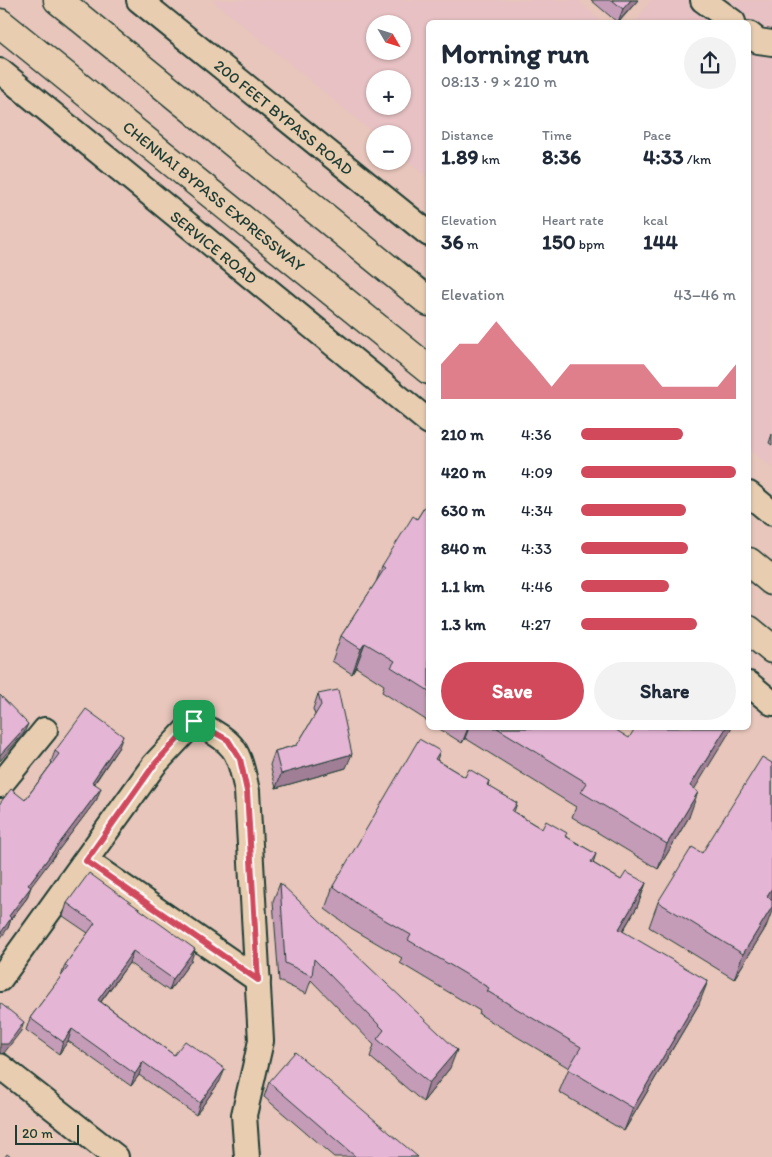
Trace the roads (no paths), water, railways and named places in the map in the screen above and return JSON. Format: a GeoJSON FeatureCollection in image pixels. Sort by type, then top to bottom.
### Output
{"type":"FeatureCollection","features":[{"type":"Feature","properties":{"kind":"highway"},"geometry":{"type":"LineString","coordinates":[[58,0],[426,300]]}},
{"type":"Feature","properties":{"kind":"highway","name":"CHENNAI BYPASS EXPRESSWAY"},"geometry":{"type":"LineString","coordinates":[[0,23],[426,368]]}},
{"type":"Feature","properties":{"kind":"highway"},"geometry":{"type":"LineString","coordinates":[[751,564],[772,581]]}},
{"type":"Feature","properties":{"kind":"highway"},"geometry":{"type":"LineString","coordinates":[[751,632],[772,649]]}},
{"type":"Feature","properties":{"kind":"street","name":"200 FEET BYPASS ROAD"},"geometry":{"type":"LineString","coordinates":[[139,0],[426,232]]}},
{"type":"Feature","properties":{"kind":"street"},"geometry":{"type":"LineString","coordinates":[[703,0],[730,20]]}},
{"type":"Feature","properties":{"kind":"street"},"geometry":{"type":"LineString","coordinates":[[751,36],[758,41],[772,43]]}},
{"type":"Feature","properties":{"kind":"street","name":"SERVICE ROAD"},"geometry":{"type":"LineString","coordinates":[[0,72],[426,420]]}},
{"type":"Feature","properties":{"kind":"street"},"geometry":{"type":"LineString","coordinates":[[751,496],[772,513]]}},
{"type":"Feature","properties":{"kind":"street"},"geometry":{"type":"LineString","coordinates":[[751,686],[772,703]]}},
{"type":"Feature","properties":{"kind":"street"},"geometry":{"type":"LineString","coordinates":[[0,979],[154,765],[194,721],[228,740],[240,759],[247,791],[261,1041],[244,1115],[247,1157]]}},
{"type":"Feature","properties":{"kind":"street"},"geometry":{"type":"LineString","coordinates":[[0,785],[45,730]]}},
{"type":"Feature","properties":{"kind":"street"},"geometry":{"type":"LineString","coordinates":[[86,861],[258,980]]}},
{"type":"Feature","properties":{"kind":"street"},"geometry":{"type":"LineString","coordinates":[[0,1066],[116,1157]]}}]}
